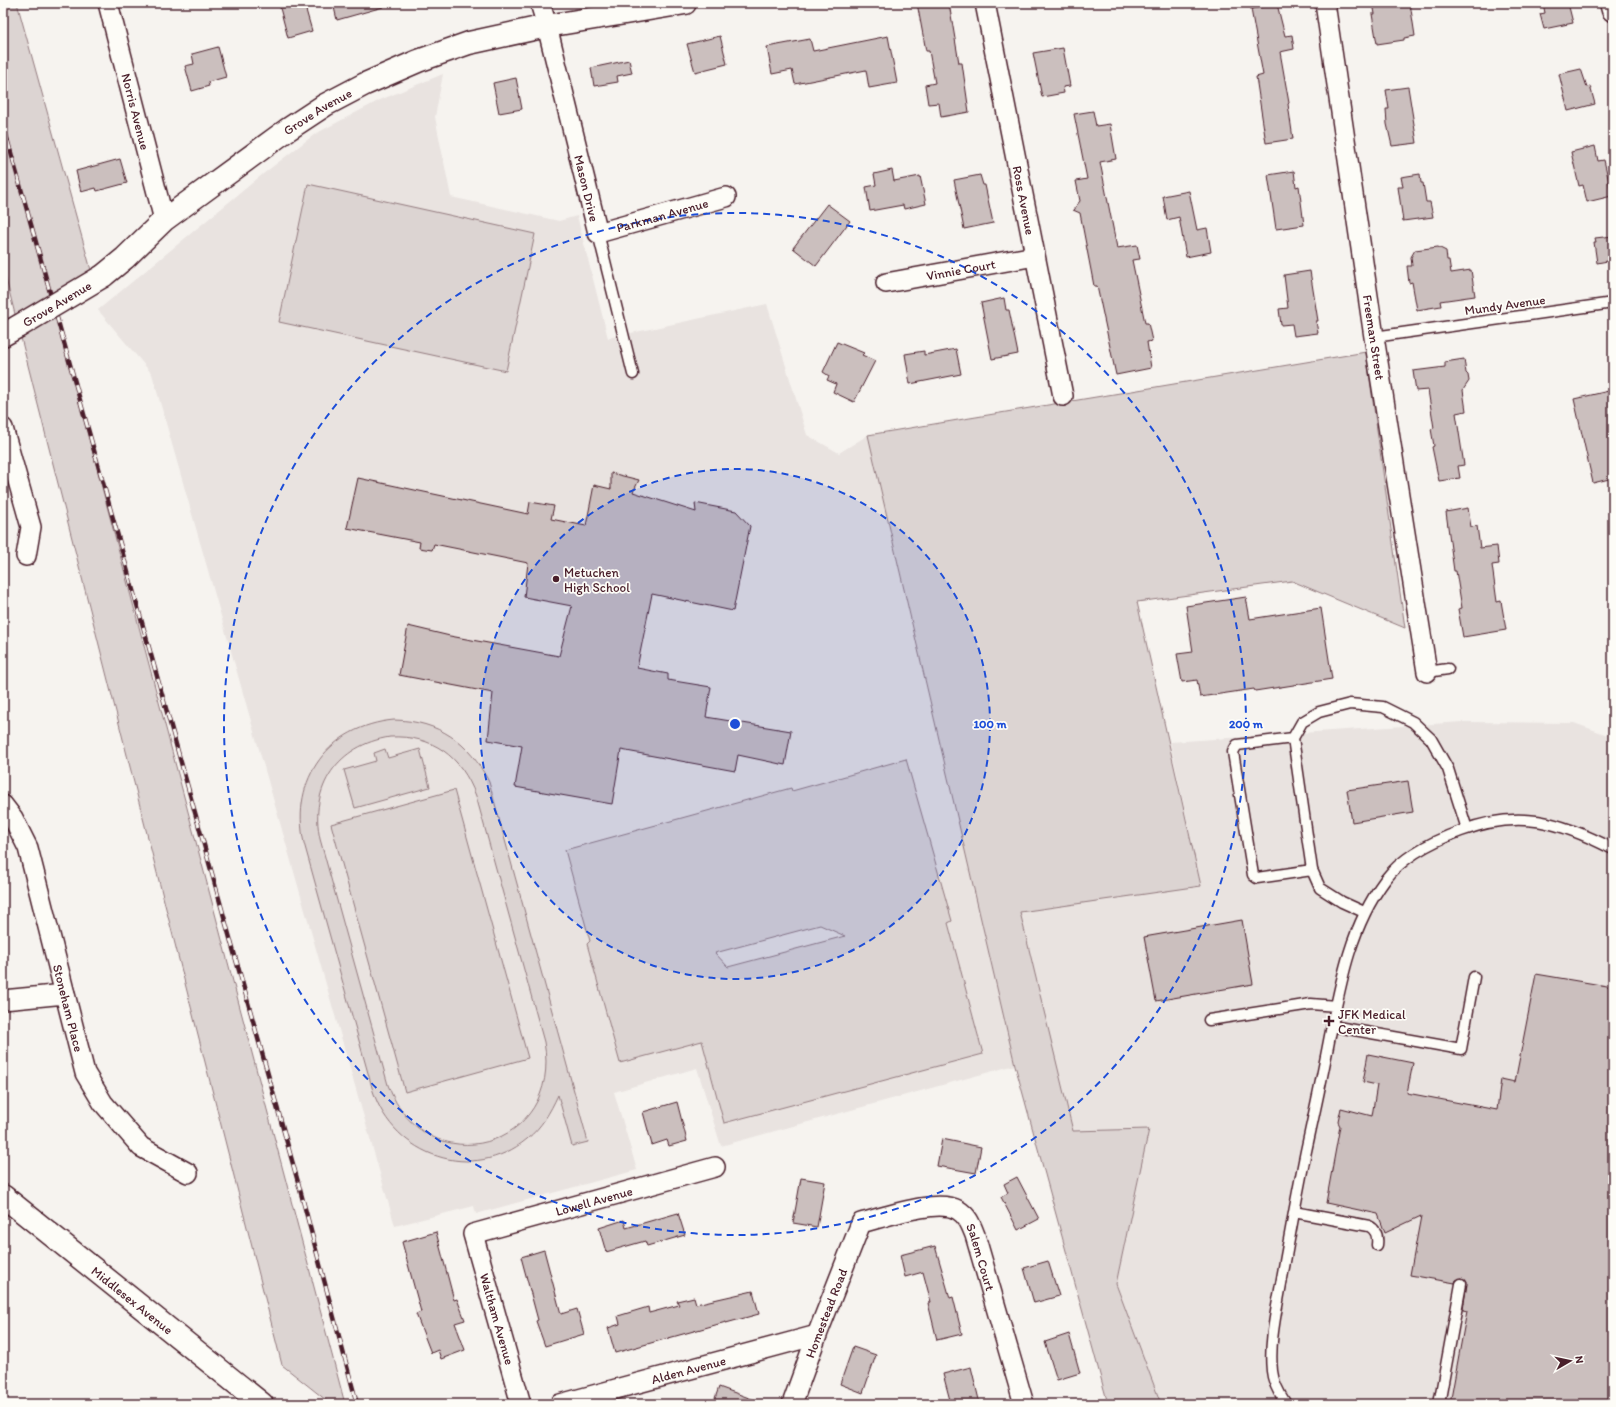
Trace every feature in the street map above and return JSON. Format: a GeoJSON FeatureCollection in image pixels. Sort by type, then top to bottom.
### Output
{"type":"FeatureCollection","features":[{"type":"Feature","properties":{"kind":"street","name":"Norris Avenue"},"geometry":{"type":"LineString","coordinates":[[108,3],[164,220]]}},
{"type":"Feature","properties":{"kind":"street","name":"Mason Drive"},"geometry":{"type":"LineString","coordinates":[[540,3],[598,233]]}},
{"type":"Feature","properties":{"kind":"street","name":"Grove Avenue"},"geometry":{"type":"LineString","coordinates":[[11,330],[103,276],[125,258],[164,220],[287,130],[344,94],[395,70],[440,52],[469,43],[547,26],[685,3]]}},
{"type":"Feature","properties":{"kind":"street","name":"Ross Avenue"},"geometry":{"type":"LineString","coordinates":[[985,3],[1063,396]]}},
{"type":"Feature","properties":{"kind":"street","name":"Freeman Street"},"geometry":{"type":"LineString","coordinates":[[1325,3],[1374,337],[1427,672]]}},
{"type":"Feature","properties":{"kind":"street"},"geometry":{"type":"LineString","coordinates":[[1611,3],[1613,10]]}},
{"type":"Feature","properties":{"kind":"street","name":"Parkman Avenue"},"geometry":{"type":"LineString","coordinates":[[598,233],[726,197]]}},
{"type":"Feature","properties":{"kind":"street","name":"Vinnie Court"},"geometry":{"type":"LineString","coordinates":[[886,283],[1035,256]]}},
{"type":"Feature","properties":{"kind":"street"},"geometry":{"type":"LineString","coordinates":[[3,428],[31,527],[26,556]]}},
{"type":"Feature","properties":{"kind":"street","name":"Stoneham Place"},"geometry":{"type":"LineString","coordinates":[[3,805],[13,818],[28,848],[85,1074],[103,1103],[141,1147],[188,1173]]}},
{"type":"Feature","properties":{"kind":"street"},"geometry":{"type":"LineString","coordinates":[[3,1000],[65,994]]}},
{"type":"Feature","properties":{"kind":"street","name":"Lowell Avenue"},"geometry":{"type":"LineString","coordinates":[[473,1234],[715,1167]]}},
{"type":"Feature","properties":{"kind":"street","name":"Middlesex Avenue"},"geometry":{"type":"LineString","coordinates":[[3,1196],[262,1404]]}},
{"type":"Feature","properties":{"kind":"street","name":"Salem Court"},"geometry":{"type":"LineString","coordinates":[[861,1223],[932,1205],[948,1206],[959,1210],[969,1220],[975,1235],[1024,1404]]}},
{"type":"Feature","properties":{"kind":"street","name":"Homestead Road"},"geometry":{"type":"LineString","coordinates":[[792,1404],[817,1335],[861,1223]]}},
{"type":"Feature","properties":{"kind":"street","name":"Waltham Avenue"},"geometry":{"type":"LineString","coordinates":[[473,1234],[521,1404]]}},
{"type":"Feature","properties":{"kind":"street","name":"Alden Avenue"},"geometry":{"type":"LineString","coordinates":[[560,1404],[817,1335]]}},
{"type":"Feature","properties":{"kind":"lane","name":"Mason Drive"},"geometry":{"type":"LineString","coordinates":[[598,233],[633,374]]}},
{"type":"Feature","properties":{"kind":"lane","name":"Mundy Avenue"},"geometry":{"type":"LineString","coordinates":[[1374,337],[1613,303]]}},
{"type":"Feature","properties":{"kind":"lane"},"geometry":{"type":"LineString","coordinates":[[1427,672],[1448,669]]}},
{"type":"Feature","properties":{"kind":"lane"},"geometry":{"type":"LineString","coordinates":[[1364,912],[1342,902],[1320,888],[1312,870],[1293,738],[1302,722],[1318,712],[1350,704],[1383,707],[1413,722],[1431,739],[1448,769],[1467,829]]}},
{"type":"Feature","properties":{"kind":"lane"},"geometry":{"type":"LineString","coordinates":[[1293,738],[1237,745],[1233,752],[1253,875],[1257,878],[1312,870]]}},
{"type":"Feature","properties":{"kind":"lane"},"geometry":{"type":"LineString","coordinates":[[1286,1404],[1281,1397],[1272,1373],[1271,1341],[1294,1212],[1340,982],[1364,912],[1386,879],[1410,856],[1440,838],[1479,824],[1512,819],[1546,822],[1567,828],[1613,849]]}},
{"type":"Feature","properties":{"kind":"lane"},"geometry":{"type":"LineString","coordinates":[[1332,1026],[1461,1050],[1474,977]]}},
{"type":"Feature","properties":{"kind":"lane"},"geometry":{"type":"LineString","coordinates":[[1210,1020],[1311,1004],[1336,1006]]}},
{"type":"Feature","properties":{"kind":"lane"},"geometry":{"type":"LineString","coordinates":[[1294,1212],[1369,1226],[1376,1232],[1378,1239],[1377,1245]]}},
{"type":"Feature","properties":{"kind":"lane"},"geometry":{"type":"LineString","coordinates":[[1439,1404],[1461,1284]]}},
{"type":"Feature","properties":{"kind":"shaded area"},"geometry":{"type":"Polygon","coordinates":[[[3,3],[17,3],[94,281],[54,306],[345,1404],[331,1404],[282,1365],[3,267],[3,3]]]}},
{"type":"Feature","properties":{"kind":"shaded area","name":"Metuchen High School"},"geometry":{"type":"Polygon","coordinates":[[[443,74],[435,117],[451,197],[559,221],[577,216],[608,338],[767,304],[807,435],[839,453],[868,435],[1015,1065],[721,1146],[697,1068],[614,1092],[637,1170],[476,1214],[474,1206],[395,1226],[152,374],[98,310],[263,174],[315,134],[380,100],[443,74]]]}},
{"type":"Feature","properties":{"kind":"shaded area"},"geometry":{"type":"Polygon","coordinates":[[[308,184],[535,234],[506,371],[279,322],[308,184]]]}},
{"type":"Feature","properties":{"kind":"shaded area"},"geometry":{"type":"Polygon","coordinates":[[[1366,352],[1405,628],[1292,581],[1137,602],[1201,886],[1020,912],[1073,1131],[1149,1129],[1116,1284],[1161,1404],[1108,1404],[1015,1065],[868,435],[1366,352]]]}},
{"type":"Feature","properties":{"kind":"shaded area"},"geometry":{"type":"Polygon","coordinates":[[[394,720],[410,721],[425,724],[439,730],[451,736],[462,745],[481,768],[489,782],[588,1142],[572,1146],[558,1095],[545,1119],[527,1139],[506,1153],[483,1160],[460,1161],[438,1156],[417,1147],[398,1132],[383,1114],[373,1091],[304,843],[301,820],[303,798],[309,778],[319,760],[333,745],[351,733],[371,724],[394,720]],[[390,737],[372,742],[356,749],[342,759],[331,772],[324,786],[319,802],[318,820],[320,839],[388,1085],[406,1117],[431,1136],[459,1144],[488,1142],[513,1129],[533,1108],[545,1078],[544,1042],[476,796],[470,782],[454,759],[444,751],[432,744],[405,737],[390,737]]]}},
{"type":"Feature","properties":{"kind":"shaded area","name":"JFK Medical Center"},"geometry":{"type":"Polygon","coordinates":[[[1462,722],[1574,723],[1613,737],[1613,1404],[1161,1404],[1116,1284],[1149,1129],[1073,1132],[1020,912],[1201,885],[1170,742],[1462,722]]]}},
{"type":"Feature","properties":{"kind":"shaded area"},"geometry":{"type":"Polygon","coordinates":[[[385,749],[388,758],[420,749],[430,787],[355,808],[344,770],[376,761],[374,753],[385,749]]]}},
{"type":"Feature","properties":{"kind":"shaded area"},"geometry":{"type":"Polygon","coordinates":[[[906,759],[952,921],[948,923],[983,1054],[724,1123],[702,1041],[620,1063],[587,944],[590,941],[565,850],[791,788],[792,791],[906,759]],[[820,925],[715,953],[728,967],[845,936],[820,925]]]}},
{"type":"Feature","properties":{"kind":"shaded area"},"geometry":{"type":"Polygon","coordinates":[[[454,790],[528,1058],[405,1092],[331,824],[454,790]]]}},
{"type":"Feature","properties":{"kind":"building"},"geometry":{"type":"Polygon","coordinates":[[[298,3],[304,3],[312,31],[288,38],[280,8],[298,3]]]}},
{"type":"Feature","properties":{"kind":"building"},"geometry":{"type":"Polygon","coordinates":[[[333,3],[383,3],[383,7],[337,20],[333,3]]]}},
{"type":"Feature","properties":{"kind":"building"},"geometry":{"type":"Polygon","coordinates":[[[917,3],[949,3],[959,63],[962,63],[969,112],[941,117],[939,103],[928,104],[925,85],[935,83],[929,51],[926,51],[917,3]]]}},
{"type":"Feature","properties":{"kind":"building"},"geometry":{"type":"Polygon","coordinates":[[[1373,3],[1410,3],[1415,36],[1404,38],[1404,40],[1377,44],[1372,14],[1375,14],[1373,3]]]}},
{"type":"Feature","properties":{"kind":"building"},"geometry":{"type":"Polygon","coordinates":[[[1543,3],[1568,3],[1573,23],[1544,29],[1540,14],[1545,13],[1543,3]]]}},
{"type":"Feature","properties":{"kind":"building"},"geometry":{"type":"Polygon","coordinates":[[[1277,4],[1285,36],[1292,35],[1294,49],[1280,52],[1289,103],[1293,139],[1266,143],[1256,77],[1263,75],[1251,9],[1277,4]]]}},
{"type":"Feature","properties":{"kind":"building"},"geometry":{"type":"Polygon","coordinates":[[[720,36],[727,64],[695,72],[687,44],[720,36]]]}},
{"type":"Feature","properties":{"kind":"building"},"geometry":{"type":"Polygon","coordinates":[[[888,36],[897,83],[869,88],[866,70],[795,84],[792,70],[772,74],[767,47],[810,39],[813,51],[888,36]]]}},
{"type":"Feature","properties":{"kind":"building"},"geometry":{"type":"Polygon","coordinates":[[[218,47],[226,77],[208,82],[209,86],[192,91],[185,66],[194,64],[192,54],[218,47]]]}},
{"type":"Feature","properties":{"kind":"building"},"geometry":{"type":"Polygon","coordinates":[[[1063,48],[1070,86],[1063,87],[1064,93],[1042,97],[1033,53],[1063,48]]]}},
{"type":"Feature","properties":{"kind":"building"},"geometry":{"type":"Polygon","coordinates":[[[629,60],[632,73],[617,76],[618,82],[594,86],[591,68],[629,60]]]}},
{"type":"Feature","properties":{"kind":"building"},"geometry":{"type":"Polygon","coordinates":[[[1581,69],[1587,87],[1590,86],[1595,104],[1568,111],[1559,74],[1581,69]]]}},
{"type":"Feature","properties":{"kind":"building"},"geometry":{"type":"Polygon","coordinates":[[[516,78],[522,109],[499,113],[493,83],[516,78]]]}},
{"type":"Feature","properties":{"kind":"building"},"geometry":{"type":"Polygon","coordinates":[[[1408,87],[1417,143],[1392,146],[1387,124],[1386,109],[1389,109],[1386,90],[1408,87]]]}},
{"type":"Feature","properties":{"kind":"building"},"geometry":{"type":"Polygon","coordinates":[[[1093,111],[1096,126],[1110,124],[1116,159],[1100,162],[1117,248],[1137,245],[1140,259],[1132,260],[1145,323],[1148,323],[1152,341],[1147,342],[1151,368],[1116,375],[1097,286],[1094,286],[1080,213],[1073,210],[1080,201],[1076,181],[1087,179],[1074,114],[1093,111]]]}},
{"type":"Feature","properties":{"kind":"building"},"geometry":{"type":"Polygon","coordinates":[[[1595,146],[1598,161],[1604,160],[1612,196],[1587,202],[1583,185],[1579,186],[1571,152],[1595,146]]]}},
{"type":"Feature","properties":{"kind":"building"},"geometry":{"type":"Polygon","coordinates":[[[120,159],[127,183],[97,191],[96,188],[81,192],[76,171],[120,159]]]}},
{"type":"Feature","properties":{"kind":"building"},"geometry":{"type":"Polygon","coordinates":[[[892,170],[894,181],[920,176],[926,204],[904,209],[903,205],[870,211],[866,187],[876,185],[874,174],[892,170]]]}},
{"type":"Feature","properties":{"kind":"building"},"geometry":{"type":"Polygon","coordinates":[[[1294,171],[1296,187],[1299,186],[1304,225],[1276,229],[1268,175],[1294,171]]]}},
{"type":"Feature","properties":{"kind":"building"},"geometry":{"type":"Polygon","coordinates":[[[1420,174],[1426,202],[1430,202],[1433,217],[1403,221],[1398,187],[1403,187],[1401,177],[1420,174]]]}},
{"type":"Feature","properties":{"kind":"building"},"geometry":{"type":"Polygon","coordinates":[[[980,175],[983,185],[985,185],[993,223],[964,229],[954,180],[980,175]]]}},
{"type":"Feature","properties":{"kind":"building"},"geometry":{"type":"Polygon","coordinates":[[[1189,191],[1197,230],[1207,228],[1211,252],[1186,257],[1179,217],[1167,220],[1163,196],[1189,191]]]}},
{"type":"Feature","properties":{"kind":"building"},"geometry":{"type":"Polygon","coordinates":[[[827,204],[850,221],[816,266],[793,248],[827,204]]]}},
{"type":"Feature","properties":{"kind":"building"},"geometry":{"type":"Polygon","coordinates":[[[1613,236],[1613,260],[1597,263],[1594,242],[1596,242],[1595,238],[1613,236]]]}},
{"type":"Feature","properties":{"kind":"building"},"geometry":{"type":"Polygon","coordinates":[[[1438,247],[1446,251],[1451,273],[1471,270],[1475,296],[1440,301],[1441,306],[1417,310],[1412,282],[1409,283],[1407,266],[1412,266],[1411,257],[1415,250],[1438,247]]]}},
{"type":"Feature","properties":{"kind":"building"},"geometry":{"type":"Polygon","coordinates":[[[1310,271],[1318,321],[1316,321],[1318,333],[1294,336],[1292,324],[1281,325],[1279,309],[1288,308],[1284,275],[1310,271]]]}},
{"type":"Feature","properties":{"kind":"building"},"geometry":{"type":"Polygon","coordinates":[[[1004,298],[1006,310],[1009,310],[1018,354],[992,359],[981,303],[1004,298]]]}},
{"type":"Feature","properties":{"kind":"building"},"geometry":{"type":"Polygon","coordinates":[[[837,342],[864,353],[862,355],[875,361],[854,402],[833,392],[836,384],[827,380],[829,376],[823,372],[837,342]]]}},
{"type":"Feature","properties":{"kind":"building"},"geometry":{"type":"Polygon","coordinates":[[[956,349],[961,374],[910,384],[905,354],[924,351],[924,355],[956,349]]]}},
{"type":"Feature","properties":{"kind":"building"},"geometry":{"type":"Polygon","coordinates":[[[1464,359],[1469,381],[1463,390],[1466,411],[1456,413],[1464,465],[1458,466],[1460,478],[1439,481],[1432,447],[1434,446],[1431,429],[1434,428],[1428,390],[1416,391],[1413,371],[1445,367],[1445,362],[1464,359]]]}},
{"type":"Feature","properties":{"kind":"building"},"geometry":{"type":"Polygon","coordinates":[[[1613,390],[1613,478],[1593,483],[1574,399],[1613,390]]]}},
{"type":"Feature","properties":{"kind":"building"},"geometry":{"type":"Polygon","coordinates":[[[611,473],[639,480],[633,492],[696,512],[695,503],[736,511],[750,526],[733,611],[652,594],[637,668],[668,674],[668,680],[711,687],[706,717],[791,731],[785,765],[738,755],[735,771],[621,750],[612,804],[515,787],[522,746],[488,740],[493,693],[399,675],[408,626],[450,636],[559,656],[572,606],[524,597],[528,563],[434,544],[432,550],[419,548],[420,542],[347,528],[358,478],[528,514],[530,502],[554,506],[551,519],[586,526],[594,485],[611,489],[611,473]]]}},
{"type":"Feature","properties":{"kind":"building"},"geometry":{"type":"Polygon","coordinates":[[[1468,508],[1471,527],[1477,526],[1480,548],[1497,546],[1499,564],[1492,565],[1497,602],[1501,601],[1506,630],[1463,637],[1458,609],[1462,608],[1456,571],[1454,571],[1446,512],[1468,508]]]}},
{"type":"Feature","properties":{"kind":"building"},"geometry":{"type":"Polygon","coordinates":[[[1246,597],[1250,619],[1321,608],[1332,679],[1255,691],[1254,689],[1200,697],[1197,680],[1182,682],[1177,654],[1193,652],[1186,606],[1246,597]]]}},
{"type":"Feature","properties":{"kind":"building"},"geometry":{"type":"Polygon","coordinates":[[[1408,781],[1413,812],[1352,822],[1347,790],[1408,781]]]}},
{"type":"Feature","properties":{"kind":"building"},"geometry":{"type":"Polygon","coordinates":[[[1242,920],[1253,984],[1156,1001],[1144,937],[1242,920]]]}},
{"type":"Feature","properties":{"kind":"building"},"geometry":{"type":"Polygon","coordinates":[[[1536,974],[1613,987],[1613,1404],[1450,1404],[1467,1311],[1463,1310],[1467,1282],[1462,1278],[1456,1280],[1455,1283],[1410,1275],[1421,1216],[1385,1233],[1378,1214],[1326,1203],[1340,1126],[1338,1122],[1341,1108],[1372,1116],[1377,1085],[1363,1082],[1368,1054],[1413,1063],[1407,1093],[1497,1110],[1501,1079],[1515,1082],[1536,974]]]}},
{"type":"Feature","properties":{"kind":"building"},"geometry":{"type":"Polygon","coordinates":[[[677,1102],[687,1141],[669,1146],[667,1140],[652,1145],[643,1112],[677,1102]]]}},
{"type":"Feature","properties":{"kind":"building"},"geometry":{"type":"Polygon","coordinates":[[[942,1139],[981,1147],[976,1173],[937,1166],[942,1139]]]}},
{"type":"Feature","properties":{"kind":"building"},"geometry":{"type":"Polygon","coordinates":[[[1017,1177],[1039,1219],[1018,1230],[1001,1197],[1008,1193],[1004,1184],[1017,1177]]]}},
{"type":"Feature","properties":{"kind":"building"},"geometry":{"type":"Polygon","coordinates":[[[801,1178],[825,1182],[817,1227],[793,1223],[801,1178]]]}},
{"type":"Feature","properties":{"kind":"building"},"geometry":{"type":"Polygon","coordinates":[[[678,1213],[685,1235],[647,1246],[645,1241],[606,1252],[599,1228],[624,1220],[626,1228],[678,1213]]]}},
{"type":"Feature","properties":{"kind":"building"},"geometry":{"type":"Polygon","coordinates":[[[436,1232],[454,1300],[457,1299],[465,1320],[455,1323],[465,1350],[441,1359],[438,1350],[431,1353],[416,1314],[421,1312],[402,1242],[436,1232]]]}},
{"type":"Feature","properties":{"kind":"building"},"geometry":{"type":"Polygon","coordinates":[[[935,1246],[950,1298],[953,1297],[962,1334],[937,1340],[928,1303],[931,1302],[923,1272],[905,1277],[900,1255],[935,1246]]]}},
{"type":"Feature","properties":{"kind":"building"},"geometry":{"type":"Polygon","coordinates":[[[544,1250],[561,1314],[577,1309],[584,1334],[545,1346],[536,1321],[538,1320],[521,1257],[544,1250]]]}},
{"type":"Feature","properties":{"kind":"building"},"geometry":{"type":"Polygon","coordinates":[[[1048,1261],[1059,1296],[1034,1303],[1024,1268],[1048,1261]]]}},
{"type":"Feature","properties":{"kind":"building"},"geometry":{"type":"Polygon","coordinates":[[[753,1291],[759,1314],[615,1353],[608,1328],[620,1324],[618,1316],[648,1307],[649,1313],[679,1305],[677,1301],[694,1297],[696,1304],[753,1291]]]}},
{"type":"Feature","properties":{"kind":"building"},"geometry":{"type":"Polygon","coordinates":[[[1069,1334],[1080,1373],[1057,1380],[1045,1342],[1069,1334]]]}},
{"type":"Feature","properties":{"kind":"building"},"geometry":{"type":"Polygon","coordinates":[[[853,1347],[876,1355],[863,1393],[840,1384],[853,1347]]]}},
{"type":"Feature","properties":{"kind":"building"},"geometry":{"type":"Polygon","coordinates":[[[971,1367],[980,1404],[951,1404],[943,1374],[971,1367]]]}},
{"type":"Feature","properties":{"kind":"building"},"geometry":{"type":"Polygon","coordinates":[[[719,1387],[760,1402],[760,1404],[713,1404],[719,1387]]]}},
{"type":"Feature","properties":{"kind":"railway"},"geometry":{"type":"LineString","coordinates":[[3,124],[298,1182],[357,1404]]}},
{"type":"Feature","properties":{"kind":"place","name":"Metuchen High School"},"geometry":{"type":"Point","coordinates":[556,579]}},
{"type":"Feature","properties":{"kind":"place","name":"JFK Medical Center"},"geometry":{"type":"Point","coordinates":[1329,1021]}}]}
